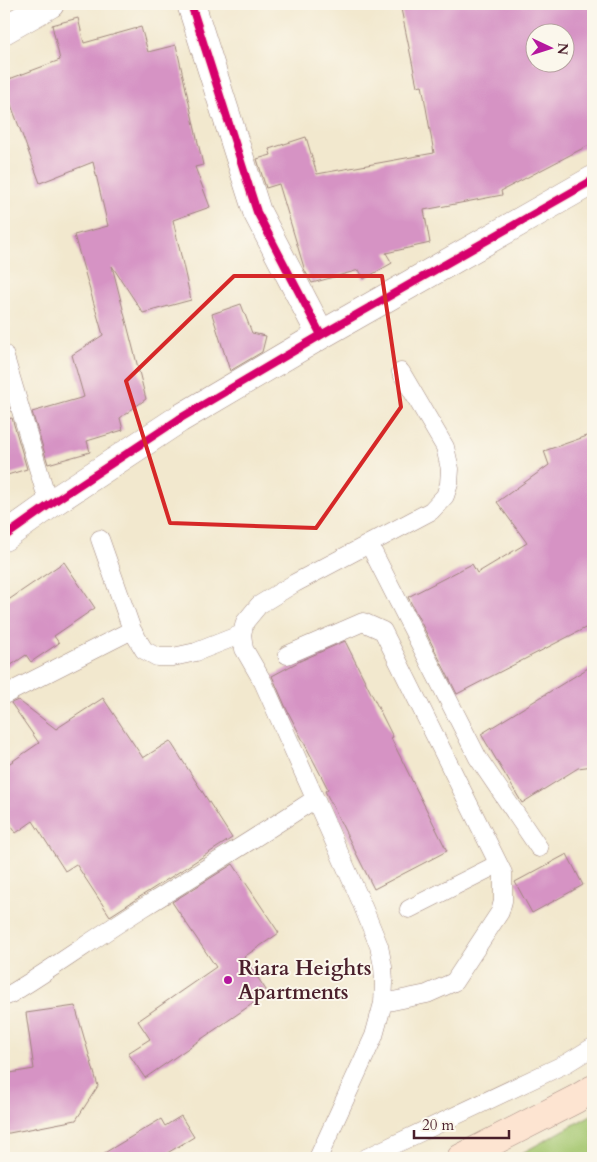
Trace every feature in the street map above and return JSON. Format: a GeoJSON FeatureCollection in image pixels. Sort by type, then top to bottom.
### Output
{"type":"FeatureCollection","features":[{"type":"Feature","properties":{"kind":"main road"},"geometry":{"type":"LineString","coordinates":[[461,1158],[593,1089]]}},
{"type":"Feature","properties":{"kind":"street"},"geometry":{"type":"LineString","coordinates":[[4,30],[50,4]]}},
{"type":"Feature","properties":{"kind":"street"},"geometry":{"type":"LineString","coordinates":[[191,4],[257,212],[321,335]]}},
{"type":"Feature","properties":{"kind":"street"},"geometry":{"type":"LineString","coordinates":[[4,537],[179,418],[593,180]]}},
{"type":"Feature","properties":{"kind":"lane"},"geometry":{"type":"LineString","coordinates":[[4,354],[50,505]]}},
{"type":"Feature","properties":{"kind":"lane"},"geometry":{"type":"LineString","coordinates":[[318,1158],[374,1036],[383,1003],[384,975],[379,946],[359,897],[263,682],[244,649],[242,634],[245,622],[259,605],[296,582],[431,511],[445,496],[449,484],[450,469],[445,447],[401,372]]}},
{"type":"Feature","properties":{"kind":"lane"},"geometry":{"type":"LineString","coordinates":[[100,539],[132,630],[144,650],[158,657],[173,657],[196,652],[242,634]]}},
{"type":"Feature","properties":{"kind":"lane"},"geometry":{"type":"LineString","coordinates":[[369,544],[478,758],[539,848]]}},
{"type":"Feature","properties":{"kind":"lane"},"geometry":{"type":"LineString","coordinates":[[287,655],[363,622],[383,631],[503,873],[503,901],[500,912],[454,982],[427,994],[383,1003]]}},
{"type":"Feature","properties":{"kind":"lane"},"geometry":{"type":"LineString","coordinates":[[4,695],[132,630]]}},
{"type":"Feature","properties":{"kind":"lane"},"geometry":{"type":"LineString","coordinates":[[4,997],[50,970],[139,910],[316,799]]}},
{"type":"Feature","properties":{"kind":"lane"},"geometry":{"type":"LineString","coordinates":[[409,910],[498,864]]}},
{"type":"Feature","properties":{"kind":"lane"},"geometry":{"type":"LineString","coordinates":[[366,1158],[567,1063],[593,1047]]}},
{"type":"Feature","properties":{"kind":"highlighted area"},"geometry":{"type":"Polygon","coordinates":[[[234,276],[382,276],[401,407],[316,528],[170,523],[126,381],[234,276]]]}},
{"type":"Feature","properties":{"kind":"green space"},"geometry":{"type":"Polygon","coordinates":[[[593,1114],[593,1158],[513,1158],[593,1114]]]}},
{"type":"Feature","properties":{"kind":"building"},"geometry":{"type":"Polygon","coordinates":[[[400,4],[593,4],[593,143],[501,191],[502,195],[424,210],[430,243],[386,253],[392,263],[364,279],[359,270],[312,283],[305,271],[279,184],[266,188],[257,159],[271,155],[269,149],[306,137],[317,174],[434,153],[422,85],[417,86],[400,4]]]}},
{"type":"Feature","properties":{"kind":"building"},"geometry":{"type":"Polygon","coordinates":[[[78,18],[84,43],[141,27],[148,52],[176,45],[203,165],[195,167],[210,207],[173,220],[191,300],[143,313],[112,266],[146,399],[120,418],[123,430],[87,441],[90,452],[48,464],[32,412],[84,397],[72,355],[103,335],[74,235],[108,226],[93,162],[40,183],[4,86],[4,81],[60,60],[52,25],[78,18]]]}},
{"type":"Feature","properties":{"kind":"building"},"geometry":{"type":"Polygon","coordinates":[[[241,304],[252,333],[266,336],[262,352],[230,371],[212,314],[241,304]]]}},
{"type":"Feature","properties":{"kind":"building"},"geometry":{"type":"Polygon","coordinates":[[[12,418],[27,469],[4,476],[4,420],[12,418]]]}},
{"type":"Feature","properties":{"kind":"building"},"geometry":{"type":"Polygon","coordinates":[[[593,434],[593,624],[457,694],[408,597],[472,564],[477,573],[527,543],[497,502],[549,465],[544,451],[593,434]]]}},
{"type":"Feature","properties":{"kind":"building"},"geometry":{"type":"Polygon","coordinates":[[[64,562],[95,608],[54,636],[59,643],[31,662],[26,655],[4,670],[4,603],[64,562]]]}},
{"type":"Feature","properties":{"kind":"building"},"geometry":{"type":"Polygon","coordinates":[[[345,641],[447,851],[374,889],[325,791],[328,789],[286,708],[272,676],[345,641]]]}},
{"type":"Feature","properties":{"kind":"building"},"geometry":{"type":"Polygon","coordinates":[[[593,665],[593,766],[578,768],[522,803],[481,734],[593,665]]]}},
{"type":"Feature","properties":{"kind":"building"},"geometry":{"type":"Polygon","coordinates":[[[103,698],[143,758],[170,741],[232,838],[110,916],[76,864],[65,871],[33,821],[16,833],[4,815],[4,767],[39,743],[11,703],[18,700],[56,729],[103,698]]]}},
{"type":"Feature","properties":{"kind":"building"},"geometry":{"type":"Polygon","coordinates":[[[567,854],[583,885],[532,913],[515,882],[567,854]]]}},
{"type":"Feature","properties":{"kind":"building","name":"Riara Heights Apartments"},"geometry":{"type":"Polygon","coordinates":[[[233,864],[279,933],[244,957],[268,993],[145,1078],[128,1053],[150,1039],[138,1021],[216,967],[172,902],[233,864]]]}},
{"type":"Feature","properties":{"kind":"building"},"geometry":{"type":"Polygon","coordinates":[[[75,1006],[98,1086],[76,1120],[4,1134],[4,1074],[34,1069],[26,1013],[75,1006]]]}},
{"type":"Feature","properties":{"kind":"building"},"geometry":{"type":"Polygon","coordinates":[[[181,1116],[194,1137],[159,1158],[96,1158],[161,1119],[165,1126],[181,1116]]]}},
{"type":"Feature","properties":{"kind":"cycle path"},"geometry":{"type":"LineString","coordinates":[[191,4],[257,212],[321,335]]}},
{"type":"Feature","properties":{"kind":"cycle path"},"geometry":{"type":"LineString","coordinates":[[4,537],[179,419],[321,335],[593,180]]}},
{"type":"Feature","properties":{"kind":"place","name":"Riara Heights Apartments"},"geometry":{"type":"Point","coordinates":[228,980]}}]}
